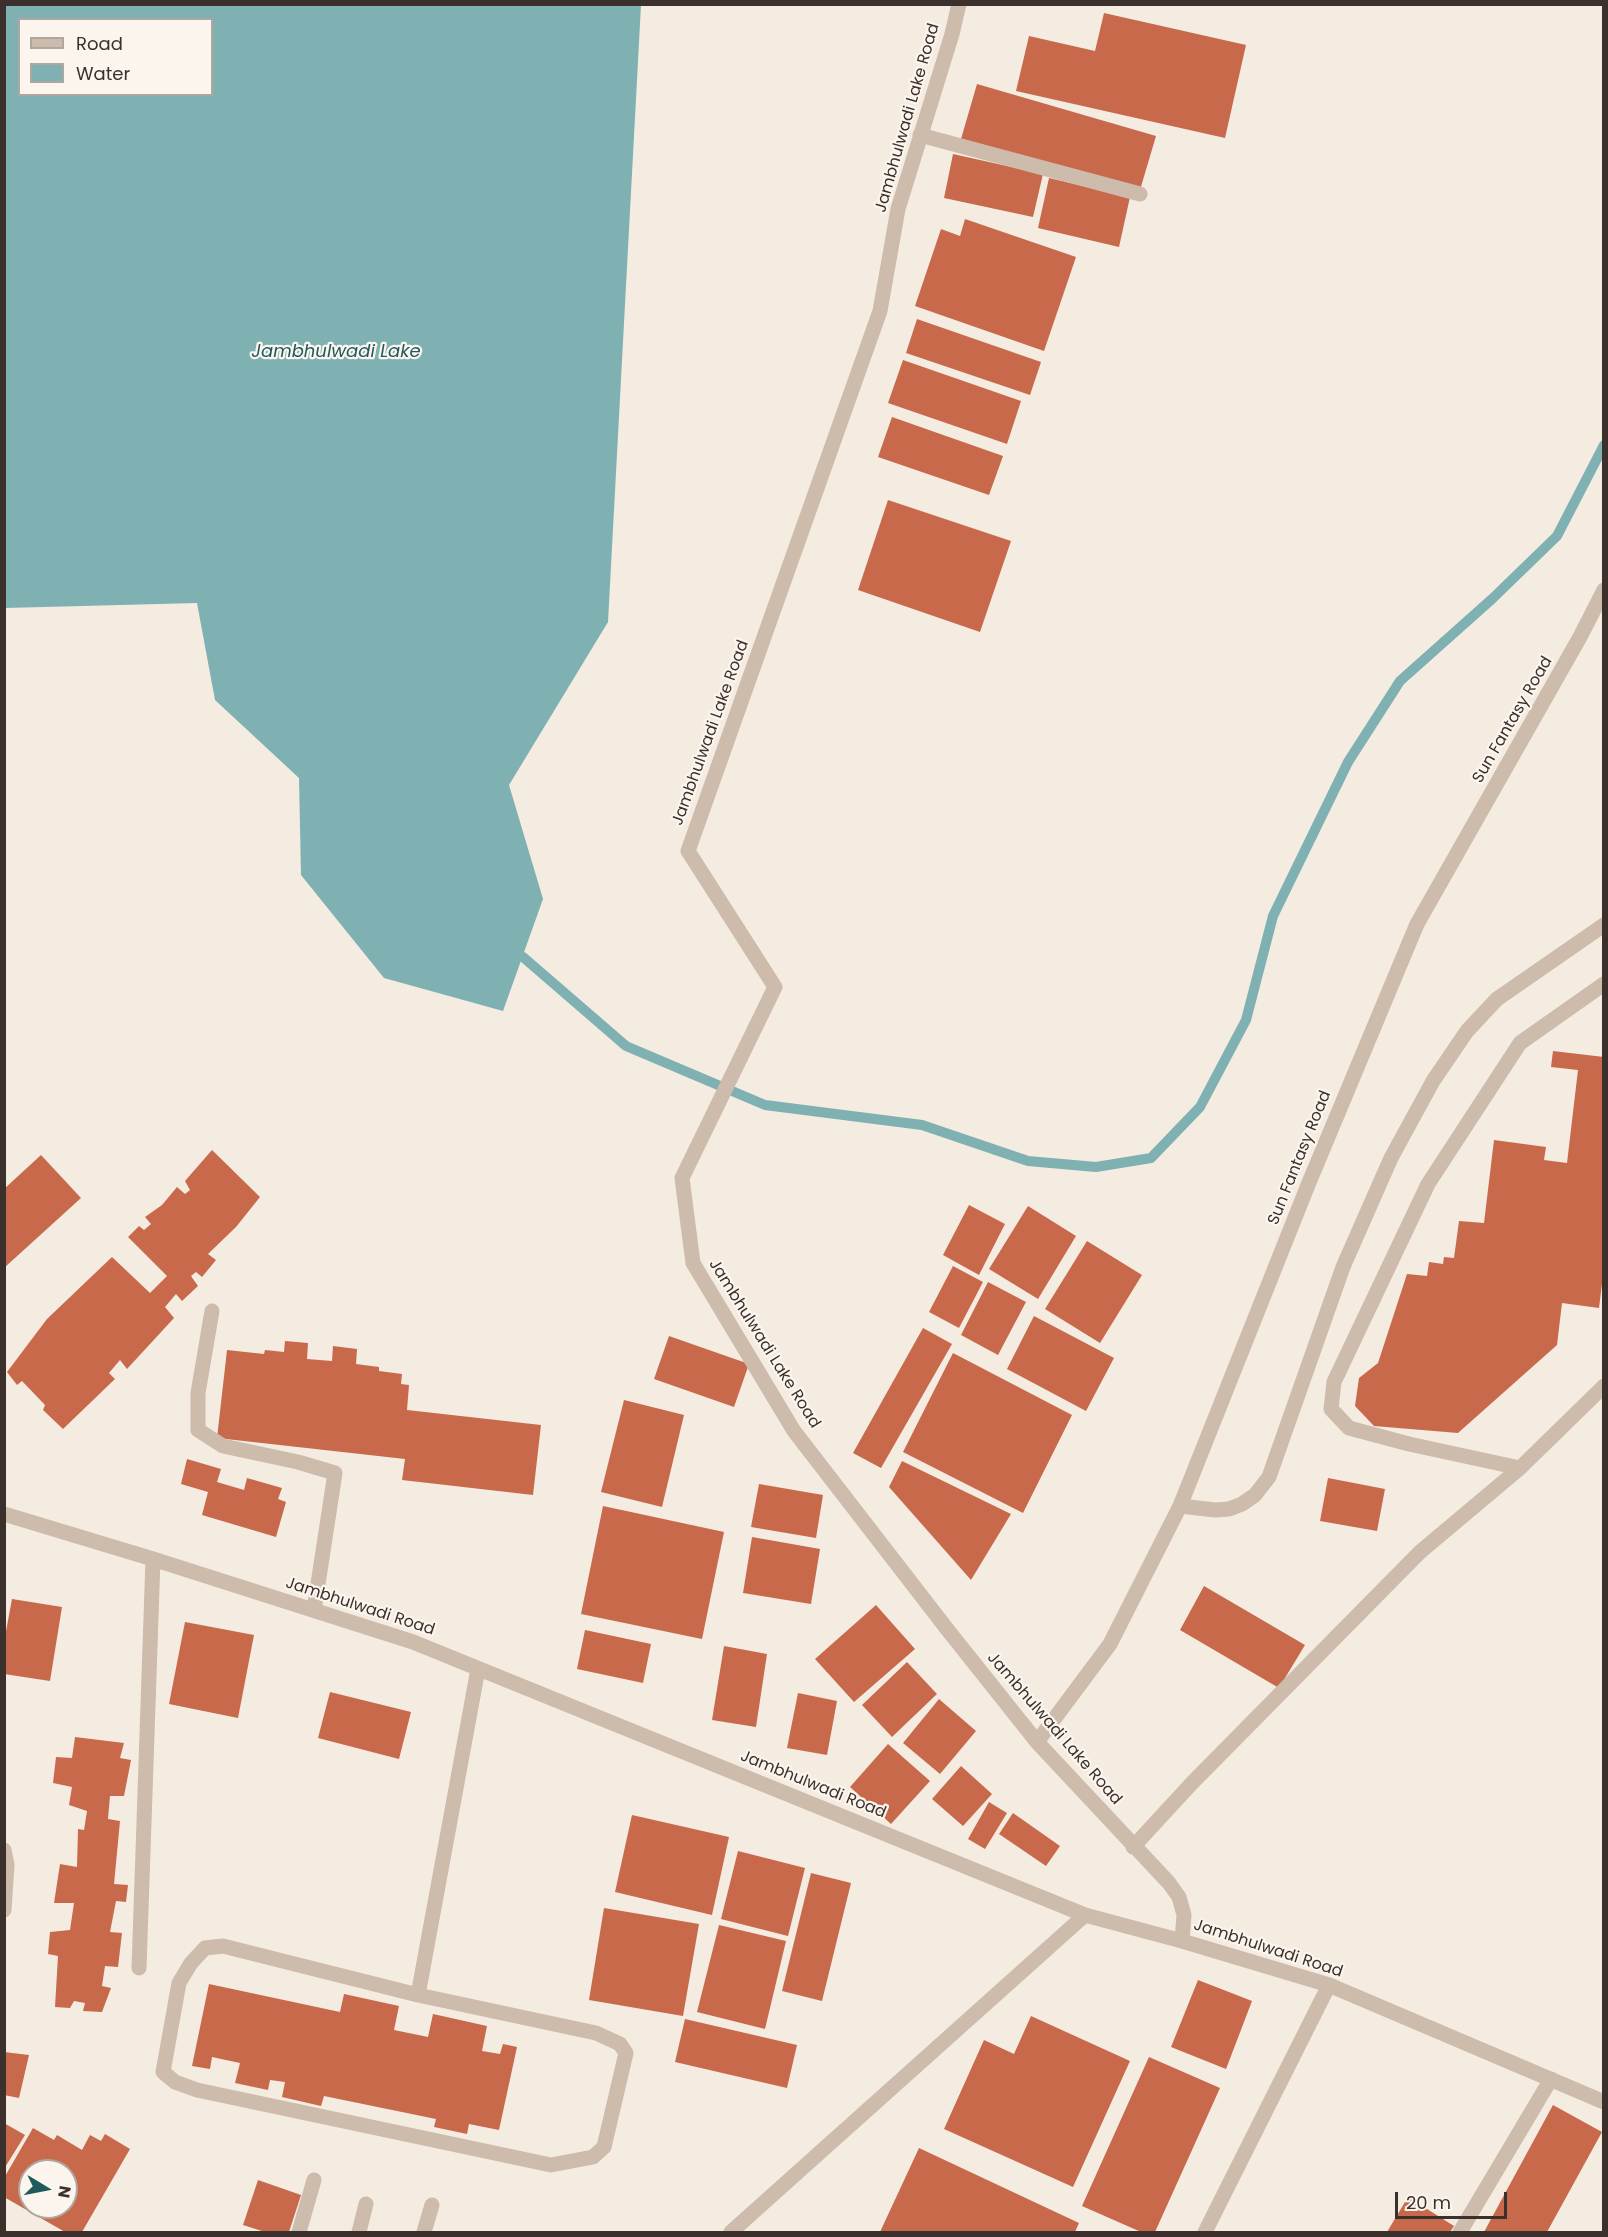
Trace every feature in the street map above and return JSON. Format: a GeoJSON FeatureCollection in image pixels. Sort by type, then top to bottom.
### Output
{"type":"FeatureCollection","features":[{"type":"Feature","properties":{"kind":"street","name":"Jambhulwadi Lake Road"},"geometry":{"type":"LineString","coordinates":[[959,4],[898,208],[880,311],[688,851],[775,987],[682,1178],[693,1263],[794,1431],[1037,1742],[1169,1883],[1179,1897],[1184,1915],[1182,1941]]}},
{"type":"Feature","properties":{"kind":"street"},"geometry":{"type":"LineString","coordinates":[[920,135],[1140,195]]}},
{"type":"Feature","properties":{"kind":"street","name":"Sun Fantasy Road"},"geometry":{"type":"LineString","coordinates":[[1037,1742],[1110,1644],[1180,1506],[1308,1185],[1417,924],[1580,637],[1604,590]]}},
{"type":"Feature","properties":{"kind":"street"},"geometry":{"type":"LineString","coordinates":[[1180,1506],[1215,1510],[1229,1509],[1249,1500],[1269,1477],[1343,1267],[1391,1158],[1432,1082],[1467,1031],[1497,999],[1604,925]]}},
{"type":"Feature","properties":{"kind":"street"},"geometry":{"type":"LineString","coordinates":[[1520,1468],[1409,1444],[1349,1428],[1331,1409],[1334,1382],[1428,1184],[1520,1043],[1604,984]]}},
{"type":"Feature","properties":{"kind":"street"},"geometry":{"type":"LineString","coordinates":[[212,1311],[198,1393],[198,1430],[223,1446],[298,1462],[335,1473],[314,1610]]}},
{"type":"Feature","properties":{"kind":"street"},"geometry":{"type":"LineString","coordinates":[[1133,1847],[1192,1783],[1420,1552],[1520,1468],[1604,1386]]}},
{"type":"Feature","properties":{"kind":"street","name":"Jambhulwadi Road"},"geometry":{"type":"LineString","coordinates":[[4,1514],[153,1558],[413,1642],[1085,1915],[1329,1985],[1604,2102]]}},
{"type":"Feature","properties":{"kind":"street"},"geometry":{"type":"LineString","coordinates":[[140,1968],[153,1558]]}},
{"type":"Feature","properties":{"kind":"street"},"geometry":{"type":"LineString","coordinates":[[418,1995],[478,1669]]}},
{"type":"Feature","properties":{"kind":"street"},"geometry":{"type":"LineString","coordinates":[[4,1850],[7,1865],[4,1910]]}},
{"type":"Feature","properties":{"kind":"street"},"geometry":{"type":"LineString","coordinates":[[731,2232],[1085,1915]]}},
{"type":"Feature","properties":{"kind":"street"},"geometry":{"type":"LineString","coordinates":[[223,1947],[418,1995],[596,2033],[620,2044],[626,2053],[604,2147],[593,2157],[551,2165],[197,2090],[175,2082],[163,2072],[178,1983],[191,1963],[205,1948],[223,1947]]}},
{"type":"Feature","properties":{"kind":"street"},"geometry":{"type":"LineString","coordinates":[[1205,2232],[1329,1985]]}},
{"type":"Feature","properties":{"kind":"street"},"geometry":{"type":"LineString","coordinates":[[1460,2232],[1551,2079]]}},
{"type":"Feature","properties":{"kind":"street"},"geometry":{"type":"LineString","coordinates":[[299,2232],[314,2180]]}},
{"type":"Feature","properties":{"kind":"street"},"geometry":{"type":"LineString","coordinates":[[359,2232],[366,2204]]}},
{"type":"Feature","properties":{"kind":"street"},"geometry":{"type":"LineString","coordinates":[[424,2232],[432,2205]]}},
{"type":"Feature","properties":{"kind":"water","name":"Jambhulwadi Lake"},"geometry":{"type":"Polygon","coordinates":[[[4,5],[641,5],[608,622],[509,785],[543,899],[503,1011],[384,978],[301,875],[299,778],[215,700],[197,603],[5,608],[4,5]]]}},
{"type":"Feature","properties":{"kind":"building"},"geometry":{"type":"Polygon","coordinates":[[[1104,13],[1246,45],[1225,138],[1016,91],[1029,36],[1095,51],[1104,13]]]}},
{"type":"Feature","properties":{"kind":"building"},"geometry":{"type":"Polygon","coordinates":[[[977,84],[1156,136],[1140,190],[961,139],[977,84]]]}},
{"type":"Feature","properties":{"kind":"building"},"geometry":{"type":"Polygon","coordinates":[[[953,154],[1043,174],[1033,217],[944,198],[953,154]]]}},
{"type":"Feature","properties":{"kind":"building"},"geometry":{"type":"Polygon","coordinates":[[[1049,178],[1130,197],[1119,247],[1038,228],[1049,178]]]}},
{"type":"Feature","properties":{"kind":"building"},"geometry":{"type":"Polygon","coordinates":[[[965,219],[1076,257],[1044,351],[915,306],[941,229],[960,236],[965,219]]]}},
{"type":"Feature","properties":{"kind":"building"},"geometry":{"type":"Polygon","coordinates":[[[917,319],[1041,362],[1030,395],[906,353],[917,319]]]}},
{"type":"Feature","properties":{"kind":"building"},"geometry":{"type":"Polygon","coordinates":[[[903,360],[1021,401],[1007,444],[888,403],[903,360]]]}},
{"type":"Feature","properties":{"kind":"building"},"geometry":{"type":"Polygon","coordinates":[[[892,417],[1003,456],[989,495],[878,457],[892,417]]]}},
{"type":"Feature","properties":{"kind":"building"},"geometry":{"type":"Polygon","coordinates":[[[888,500],[1011,541],[980,632],[858,590],[888,500]]]}},
{"type":"Feature","properties":{"kind":"building"},"geometry":{"type":"Polygon","coordinates":[[[1553,1051],[1604,1057],[1604,1268],[1599,1308],[1562,1303],[1557,1345],[1458,1433],[1374,1426],[1355,1406],[1359,1378],[1378,1363],[1407,1274],[1427,1276],[1429,1262],[1443,1264],[1444,1257],[1454,1258],[1459,1221],[1484,1223],[1494,1140],[1546,1147],[1544,1160],[1567,1163],[1578,1070],[1551,1067],[1553,1051]]]}},
{"type":"Feature","properties":{"kind":"building"},"geometry":{"type":"Polygon","coordinates":[[[212,1150],[260,1197],[236,1227],[208,1254],[216,1260],[202,1277],[196,1272],[191,1276],[198,1286],[182,1301],[176,1294],[165,1307],[174,1318],[127,1369],[120,1360],[109,1373],[115,1379],[63,1429],[43,1410],[45,1405],[22,1381],[17,1385],[7,1372],[47,1319],[112,1257],[150,1293],[167,1276],[128,1237],[139,1226],[144,1230],[151,1224],[145,1217],[162,1205],[177,1187],[185,1194],[190,1190],[185,1181],[212,1150]]]}},
{"type":"Feature","properties":{"kind":"building"},"geometry":{"type":"Polygon","coordinates":[[[41,1155],[81,1198],[4,1268],[4,1189],[41,1155]]]}},
{"type":"Feature","properties":{"kind":"building"},"geometry":{"type":"Polygon","coordinates":[[[969,1205],[1005,1224],[979,1275],[943,1255],[969,1205]]]}},
{"type":"Feature","properties":{"kind":"building"},"geometry":{"type":"Polygon","coordinates":[[[1028,1206],[1076,1236],[1038,1299],[989,1269],[1028,1206]]]}},
{"type":"Feature","properties":{"kind":"building"},"geometry":{"type":"Polygon","coordinates":[[[1087,1241],[1142,1275],[1100,1343],[1045,1309],[1087,1241]]]}},
{"type":"Feature","properties":{"kind":"building"},"geometry":{"type":"Polygon","coordinates":[[[953,1266],[983,1282],[959,1328],[929,1312],[953,1266]]]}},
{"type":"Feature","properties":{"kind":"building"},"geometry":{"type":"Polygon","coordinates":[[[988,1282],[1026,1302],[998,1355],[961,1335],[988,1282]]]}},
{"type":"Feature","properties":{"kind":"building"},"geometry":{"type":"Polygon","coordinates":[[[1034,1316],[1114,1358],[1086,1411],[1007,1369],[1034,1316]]]}},
{"type":"Feature","properties":{"kind":"building"},"geometry":{"type":"Polygon","coordinates":[[[923,1328],[952,1344],[881,1468],[853,1453],[923,1328]]]}},
{"type":"Feature","properties":{"kind":"building"},"geometry":{"type":"Polygon","coordinates":[[[669,1336],[749,1364],[734,1407],[654,1379],[669,1336]]]}},
{"type":"Feature","properties":{"kind":"building"},"geometry":{"type":"Polygon","coordinates":[[[285,1341],[308,1343],[307,1359],[332,1361],[333,1346],[357,1349],[356,1364],[379,1367],[379,1371],[402,1374],[401,1384],[409,1385],[407,1410],[541,1425],[533,1495],[402,1480],[405,1459],[217,1438],[227,1350],[264,1354],[265,1350],[284,1352],[285,1341]]]}},
{"type":"Feature","properties":{"kind":"building"},"geometry":{"type":"Polygon","coordinates":[[[953,1353],[1072,1415],[1023,1513],[903,1452],[953,1353]]]}},
{"type":"Feature","properties":{"kind":"building"},"geometry":{"type":"Polygon","coordinates":[[[624,1400],[684,1415],[662,1507],[601,1492],[624,1400]]]}},
{"type":"Feature","properties":{"kind":"building"},"geometry":{"type":"Polygon","coordinates":[[[187,1459],[221,1469],[217,1482],[244,1490],[247,1478],[282,1488],[278,1499],[286,1502],[276,1537],[202,1515],[208,1492],[181,1484],[187,1459]]]}},
{"type":"Feature","properties":{"kind":"building"},"geometry":{"type":"Polygon","coordinates":[[[902,1461],[1011,1514],[971,1580],[889,1487],[902,1461]]]}},
{"type":"Feature","properties":{"kind":"building"},"geometry":{"type":"Polygon","coordinates":[[[1328,1478],[1385,1489],[1377,1531],[1320,1521],[1328,1478]]]}},
{"type":"Feature","properties":{"kind":"building"},"geometry":{"type":"Polygon","coordinates":[[[759,1484],[823,1495],[816,1538],[751,1527],[759,1484]]]}},
{"type":"Feature","properties":{"kind":"building"},"geometry":{"type":"Polygon","coordinates":[[[603,1506],[724,1532],[702,1639],[581,1614],[603,1506]]]}},
{"type":"Feature","properties":{"kind":"building"},"geometry":{"type":"Polygon","coordinates":[[[752,1537],[820,1549],[811,1604],[743,1593],[752,1537]]]}},
{"type":"Feature","properties":{"kind":"building"},"geometry":{"type":"Polygon","coordinates":[[[1204,1586],[1305,1645],[1279,1688],[1180,1630],[1204,1586]]]}},
{"type":"Feature","properties":{"kind":"building"},"geometry":{"type":"Polygon","coordinates":[[[12,1599],[62,1607],[50,1681],[4,1674],[4,1642],[12,1599]]]}},
{"type":"Feature","properties":{"kind":"building"},"geometry":{"type":"Polygon","coordinates":[[[876,1605],[915,1649],[854,1702],[815,1659],[876,1605]]]}},
{"type":"Feature","properties":{"kind":"building"},"geometry":{"type":"Polygon","coordinates":[[[185,1622],[254,1635],[238,1718],[169,1704],[185,1622]]]}},
{"type":"Feature","properties":{"kind":"building"},"geometry":{"type":"Polygon","coordinates":[[[585,1630],[651,1644],[643,1683],[577,1669],[585,1630]]]}},
{"type":"Feature","properties":{"kind":"building"},"geometry":{"type":"Polygon","coordinates":[[[724,1646],[767,1654],[756,1727],[712,1720],[724,1646]]]}},
{"type":"Feature","properties":{"kind":"building"},"geometry":{"type":"Polygon","coordinates":[[[907,1662],[937,1694],[892,1737],[862,1705],[907,1662]]]}},
{"type":"Feature","properties":{"kind":"building"},"geometry":{"type":"Polygon","coordinates":[[[330,1692],[411,1712],[399,1759],[318,1738],[330,1692]]]}},
{"type":"Feature","properties":{"kind":"building"},"geometry":{"type":"Polygon","coordinates":[[[798,1693],[837,1701],[827,1755],[787,1748],[798,1693]]]}},
{"type":"Feature","properties":{"kind":"building"},"geometry":{"type":"Polygon","coordinates":[[[939,1699],[976,1731],[940,1774],[903,1743],[939,1699]]]}},
{"type":"Feature","properties":{"kind":"building"},"geometry":{"type":"Polygon","coordinates":[[[75,1737],[124,1743],[120,1758],[131,1760],[124,1796],[110,1796],[108,1819],[120,1821],[114,1884],[128,1885],[126,1902],[116,1901],[110,1932],[122,1933],[118,1967],[105,1966],[102,1986],[111,1988],[102,2012],[83,2011],[85,2003],[74,2001],[70,2008],[55,2007],[58,1956],[48,1954],[50,1932],[70,1930],[74,1903],[54,1903],[60,1864],[77,1867],[78,1829],[84,1830],[87,1811],[69,1805],[72,1787],[53,1783],[56,1757],[72,1758],[75,1737]]]}},
{"type":"Feature","properties":{"kind":"building"},"geometry":{"type":"Polygon","coordinates":[[[888,1744],[930,1781],[891,1824],[850,1787],[888,1744]]]}},
{"type":"Feature","properties":{"kind":"building"},"geometry":{"type":"Polygon","coordinates":[[[961,1766],[992,1794],[963,1826],[932,1799],[961,1766]]]}},
{"type":"Feature","properties":{"kind":"building"},"geometry":{"type":"Polygon","coordinates":[[[989,1802],[1007,1813],[985,1849],[968,1839],[989,1802]]]}},
{"type":"Feature","properties":{"kind":"building"},"geometry":{"type":"Polygon","coordinates":[[[1013,1813],[1060,1846],[1046,1866],[999,1834],[1013,1813]]]}},
{"type":"Feature","properties":{"kind":"building"},"geometry":{"type":"Polygon","coordinates":[[[632,1815],[729,1837],[712,1915],[615,1892],[632,1815]]]}},
{"type":"Feature","properties":{"kind":"building"},"geometry":{"type":"Polygon","coordinates":[[[738,1851],[805,1868],[788,1936],[721,1919],[738,1851]]]}},
{"type":"Feature","properties":{"kind":"building"},"geometry":{"type":"Polygon","coordinates":[[[811,1873],[851,1883],[822,2001],[782,1991],[811,1873]]]}},
{"type":"Feature","properties":{"kind":"building"},"geometry":{"type":"Polygon","coordinates":[[[604,1908],[699,1924],[683,2016],[589,2000],[604,1908]]]}},
{"type":"Feature","properties":{"kind":"building"},"geometry":{"type":"Polygon","coordinates":[[[719,1925],[786,1941],[765,2029],[697,2012],[719,1925]]]}},
{"type":"Feature","properties":{"kind":"building"},"geometry":{"type":"Polygon","coordinates":[[[1198,1980],[1252,2001],[1226,2069],[1171,2047],[1198,1980]]]}},
{"type":"Feature","properties":{"kind":"building"},"geometry":{"type":"Polygon","coordinates":[[[209,1984],[340,2012],[344,1994],[399,2006],[394,2030],[428,2037],[433,2014],[487,2026],[482,2051],[500,2054],[503,2044],[517,2047],[499,2130],[469,2124],[467,2134],[434,2127],[436,2119],[324,2096],[321,2106],[282,2097],[285,2082],[270,2080],[268,2090],[235,2083],[240,2063],[212,2057],[210,2069],[192,2066],[209,1984]]]}},
{"type":"Feature","properties":{"kind":"building"},"geometry":{"type":"Polygon","coordinates":[[[1031,2016],[1130,2061],[1073,2187],[944,2129],[984,2040],[1014,2054],[1031,2016]]]}},
{"type":"Feature","properties":{"kind":"building"},"geometry":{"type":"Polygon","coordinates":[[[685,2019],[797,2045],[787,2088],[675,2062],[685,2019]]]}},
{"type":"Feature","properties":{"kind":"building"},"geometry":{"type":"Polygon","coordinates":[[[4,2052],[29,2055],[19,2098],[4,2095],[4,2052]]]}},
{"type":"Feature","properties":{"kind":"building"},"geometry":{"type":"Polygon","coordinates":[[[1149,2057],[1220,2088],[1155,2232],[1141,2232],[1082,2206],[1149,2057]]]}},
{"type":"Feature","properties":{"kind":"building"},"geometry":{"type":"Polygon","coordinates":[[[1553,2105],[1602,2132],[1547,2232],[1484,2232],[1553,2105]]]}},
{"type":"Feature","properties":{"kind":"building"},"geometry":{"type":"Polygon","coordinates":[[[4,2123],[25,2135],[4,2169],[4,2123]]]}},
{"type":"Feature","properties":{"kind":"building"},"geometry":{"type":"Polygon","coordinates":[[[33,2128],[54,2140],[57,2135],[82,2150],[90,2135],[101,2141],[105,2134],[130,2149],[82,2232],[65,2232],[42,2219],[78,2219],[78,2159],[18,2159],[18,2205],[4,2197],[4,2178],[33,2128]]]}},
{"type":"Feature","properties":{"kind":"building"},"geometry":{"type":"Polygon","coordinates":[[[919,2148],[1079,2223],[1075,2232],[880,2232],[919,2148]]]}},
{"type":"Feature","properties":{"kind":"building"},"geometry":{"type":"Polygon","coordinates":[[[258,2180],[301,2195],[289,2232],[265,2232],[243,2225],[258,2180]]]}},
{"type":"Feature","properties":{"kind":"building"},"geometry":{"type":"Polygon","coordinates":[[[1408,2197],[1454,2226],[1450,2232],[1387,2232],[1408,2197]]]}},
{"type":"Feature","properties":{"kind":"waterway"},"geometry":{"type":"LineString","coordinates":[[523,957],[626,1046],[765,1105],[922,1125],[1028,1161],[1096,1167],[1151,1158],[1200,1107],[1246,1020],[1273,916],[1348,762],[1400,681],[1492,599],[1557,536],[1604,445]]}}]}
